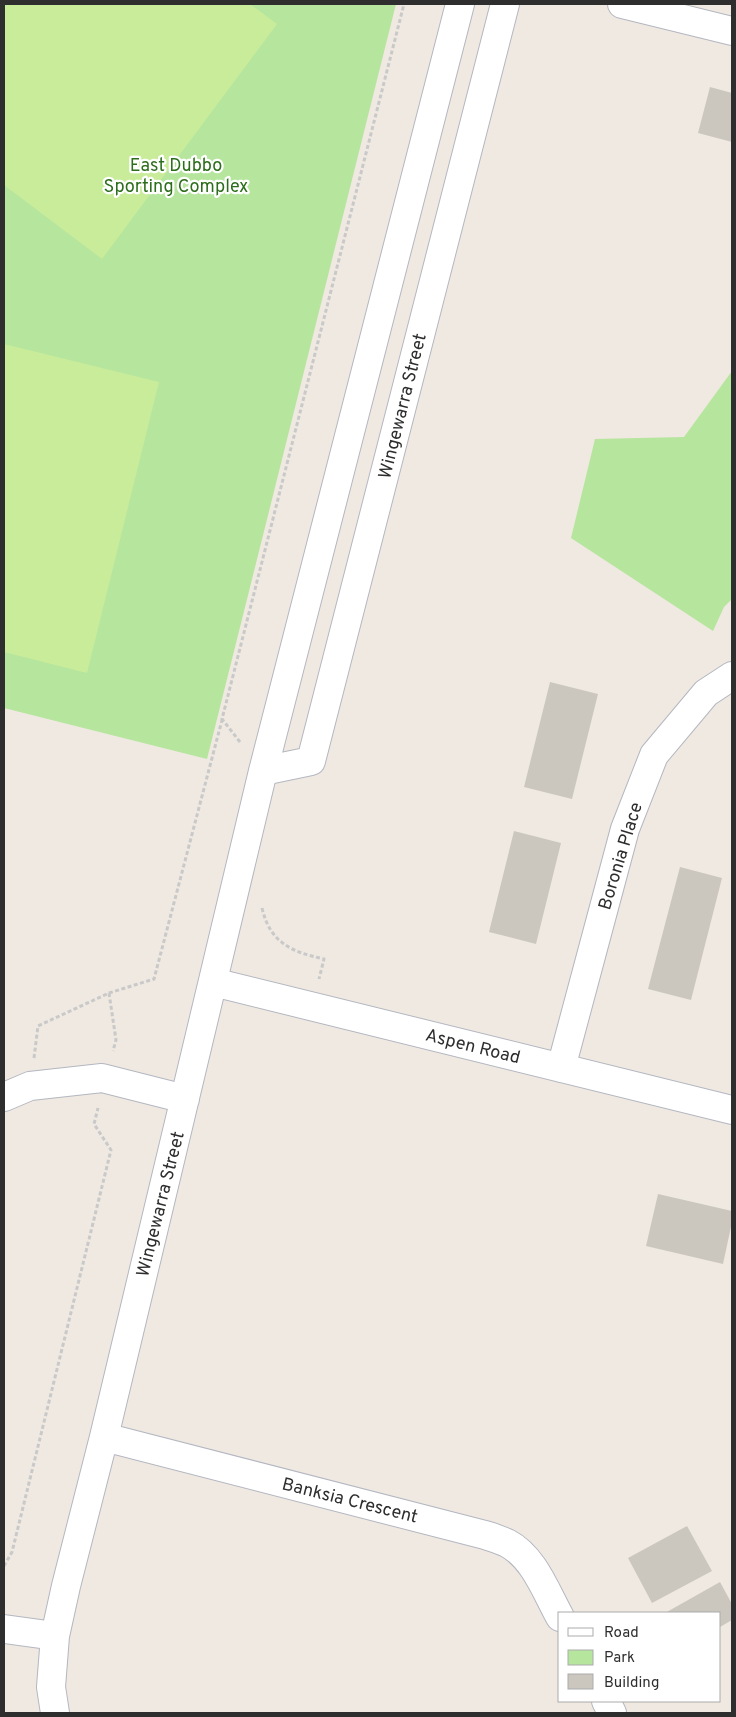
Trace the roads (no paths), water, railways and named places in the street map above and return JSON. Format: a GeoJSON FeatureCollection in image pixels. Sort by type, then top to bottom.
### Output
{"type":"FeatureCollection","features":[{"type":"Feature","properties":{"kind":"street","name":"Wingewarra Street"},"geometry":{"type":"LineString","coordinates":[[55,1713],[51,1687],[55,1636],[263,771],[460,4]]}},
{"type":"Feature","properties":{"kind":"street","name":"Wingewarra Street"},"geometry":{"type":"LineString","coordinates":[[263,771],[311,761],[505,4]]}},
{"type":"Feature","properties":{"kind":"street"},"geometry":{"type":"LineString","coordinates":[[622,4],[732,31]]}},
{"type":"Feature","properties":{"kind":"street","name":"Boronia Place"},"geometry":{"type":"LineString","coordinates":[[561,1068],[625,829],[654,755],[706,693],[732,676]]}},
{"type":"Feature","properties":{"kind":"street","name":"Aspen Road"},"geometry":{"type":"LineString","coordinates":[[213,982],[732,1110]]}},
{"type":"Feature","properties":{"kind":"street"},"geometry":{"type":"LineString","coordinates":[[4,1097],[30,1086],[106,1080],[185,1099]]}},
{"type":"Feature","properties":{"kind":"street","name":"Banksia Crescent"},"geometry":{"type":"LineString","coordinates":[[104,1437],[485,1535],[508,1543],[522,1554],[534,1569],[558,1613]]}},
{"type":"Feature","properties":{"kind":"street"},"geometry":{"type":"LineString","coordinates":[[4,1629],[55,1636]]}},
{"type":"Feature","properties":{"kind":"park label","name":"East Dubbo Sporting Complex"},"geometry":{"type":"Point","coordinates":[176,175]}}]}
